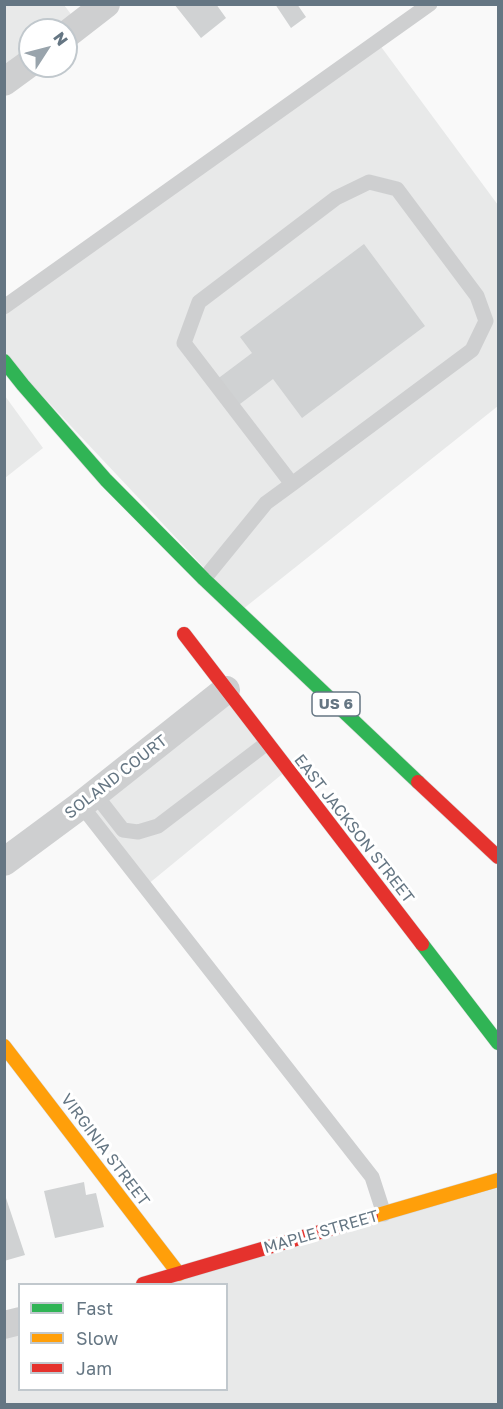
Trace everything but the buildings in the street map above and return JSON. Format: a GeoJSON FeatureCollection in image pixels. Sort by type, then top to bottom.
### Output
{"type":"FeatureCollection","features":[{"type":"Feature","properties":{"kind":"street"},"geometry":{"type":"LineString","coordinates":[[78,26],[106,4]]}},
{"type":"Feature","properties":{"kind":"street"},"geometry":{"type":"LineString","coordinates":[[4,82],[18,72]]}},
{"type":"Feature","properties":{"kind":"street","name":"US 6"},"geometry":{"type":"LineString","coordinates":[[4,361],[106,480],[204,579],[498,857]]}},
{"type":"Feature","properties":{"kind":"street","name":"EAST JACKSON STREET"},"geometry":{"type":"LineString","coordinates":[[184,634],[498,1043]]}},
{"type":"Feature","properties":{"kind":"street","name":"SOLAND COURT"},"geometry":{"type":"LineString","coordinates":[[4,862],[226,690]]}},
{"type":"Feature","properties":{"kind":"street","name":"VIRGINIA STREET"},"geometry":{"type":"LineString","coordinates":[[6,1053],[179,1274]]}},
{"type":"Feature","properties":{"kind":"street","name":"MAPLE STREET"},"geometry":{"type":"LineString","coordinates":[[146,1283],[498,1180]]}},
{"type":"Feature","properties":{"kind":"lane"},"geometry":{"type":"LineString","coordinates":[[4,307],[430,4]]}},
{"type":"Feature","properties":{"kind":"lane"},"geometry":{"type":"LineString","coordinates":[[204,579],[266,503],[292,484],[472,350],[486,321],[477,296],[397,189],[369,182],[336,198],[199,302],[184,343],[292,484]]}},
{"type":"Feature","properties":{"kind":"lane"},"geometry":{"type":"LineString","coordinates":[[88,799],[123,830],[138,832],[158,826],[267,743]]}},
{"type":"Feature","properties":{"kind":"lane"},"geometry":{"type":"LineString","coordinates":[[88,799],[372,1177],[384,1214]]}},
{"type":"Feature","properties":{"kind":"shaded area"},"geometry":{"type":"Polygon","coordinates":[[[5,5],[64,5],[74,18],[18,18],[18,68],[5,78],[5,5]]]}},
{"type":"Feature","properties":{"kind":"shaded area"},"geometry":{"type":"Polygon","coordinates":[[[379,44],[498,205],[498,406],[243,609],[5,356],[5,310],[379,44]]]}},
{"type":"Feature","properties":{"kind":"shaded area"},"geometry":{"type":"Polygon","coordinates":[[[4,396],[43,448],[5,478],[4,396]]]}},
{"type":"Feature","properties":{"kind":"shaded area"},"geometry":{"type":"Polygon","coordinates":[[[226,693],[286,771],[147,885],[85,806],[226,693]]]}},
{"type":"Feature","properties":{"kind":"shaded area"},"geometry":{"type":"Polygon","coordinates":[[[498,1188],[498,1404],[5,1404],[4,1329],[18,1325],[18,1391],[228,1391],[228,1283],[164,1283],[498,1188]]]}},
{"type":"Feature","properties":{"kind":"traffic: fast"},"geometry":{"type":"LineString","coordinates":[[4,361],[106,480],[204,579],[418,782]]}},
{"type":"Feature","properties":{"kind":"traffic: fast"},"geometry":{"type":"LineString","coordinates":[[422,944],[498,1043]]}},
{"type":"Feature","properties":{"kind":"traffic: slow"},"geometry":{"type":"LineString","coordinates":[[4,1046],[179,1274]]}},
{"type":"Feature","properties":{"kind":"traffic: slow"},"geometry":{"type":"LineString","coordinates":[[371,1217],[498,1180]]}},
{"type":"Feature","properties":{"kind":"traffic: jam"},"geometry":{"type":"LineString","coordinates":[[184,634],[422,944]]}},
{"type":"Feature","properties":{"kind":"traffic: jam"},"geometry":{"type":"LineString","coordinates":[[418,782],[498,857]]}},
{"type":"Feature","properties":{"kind":"traffic: jam"},"geometry":{"type":"LineString","coordinates":[[146,1283],[371,1217]]}}]}
